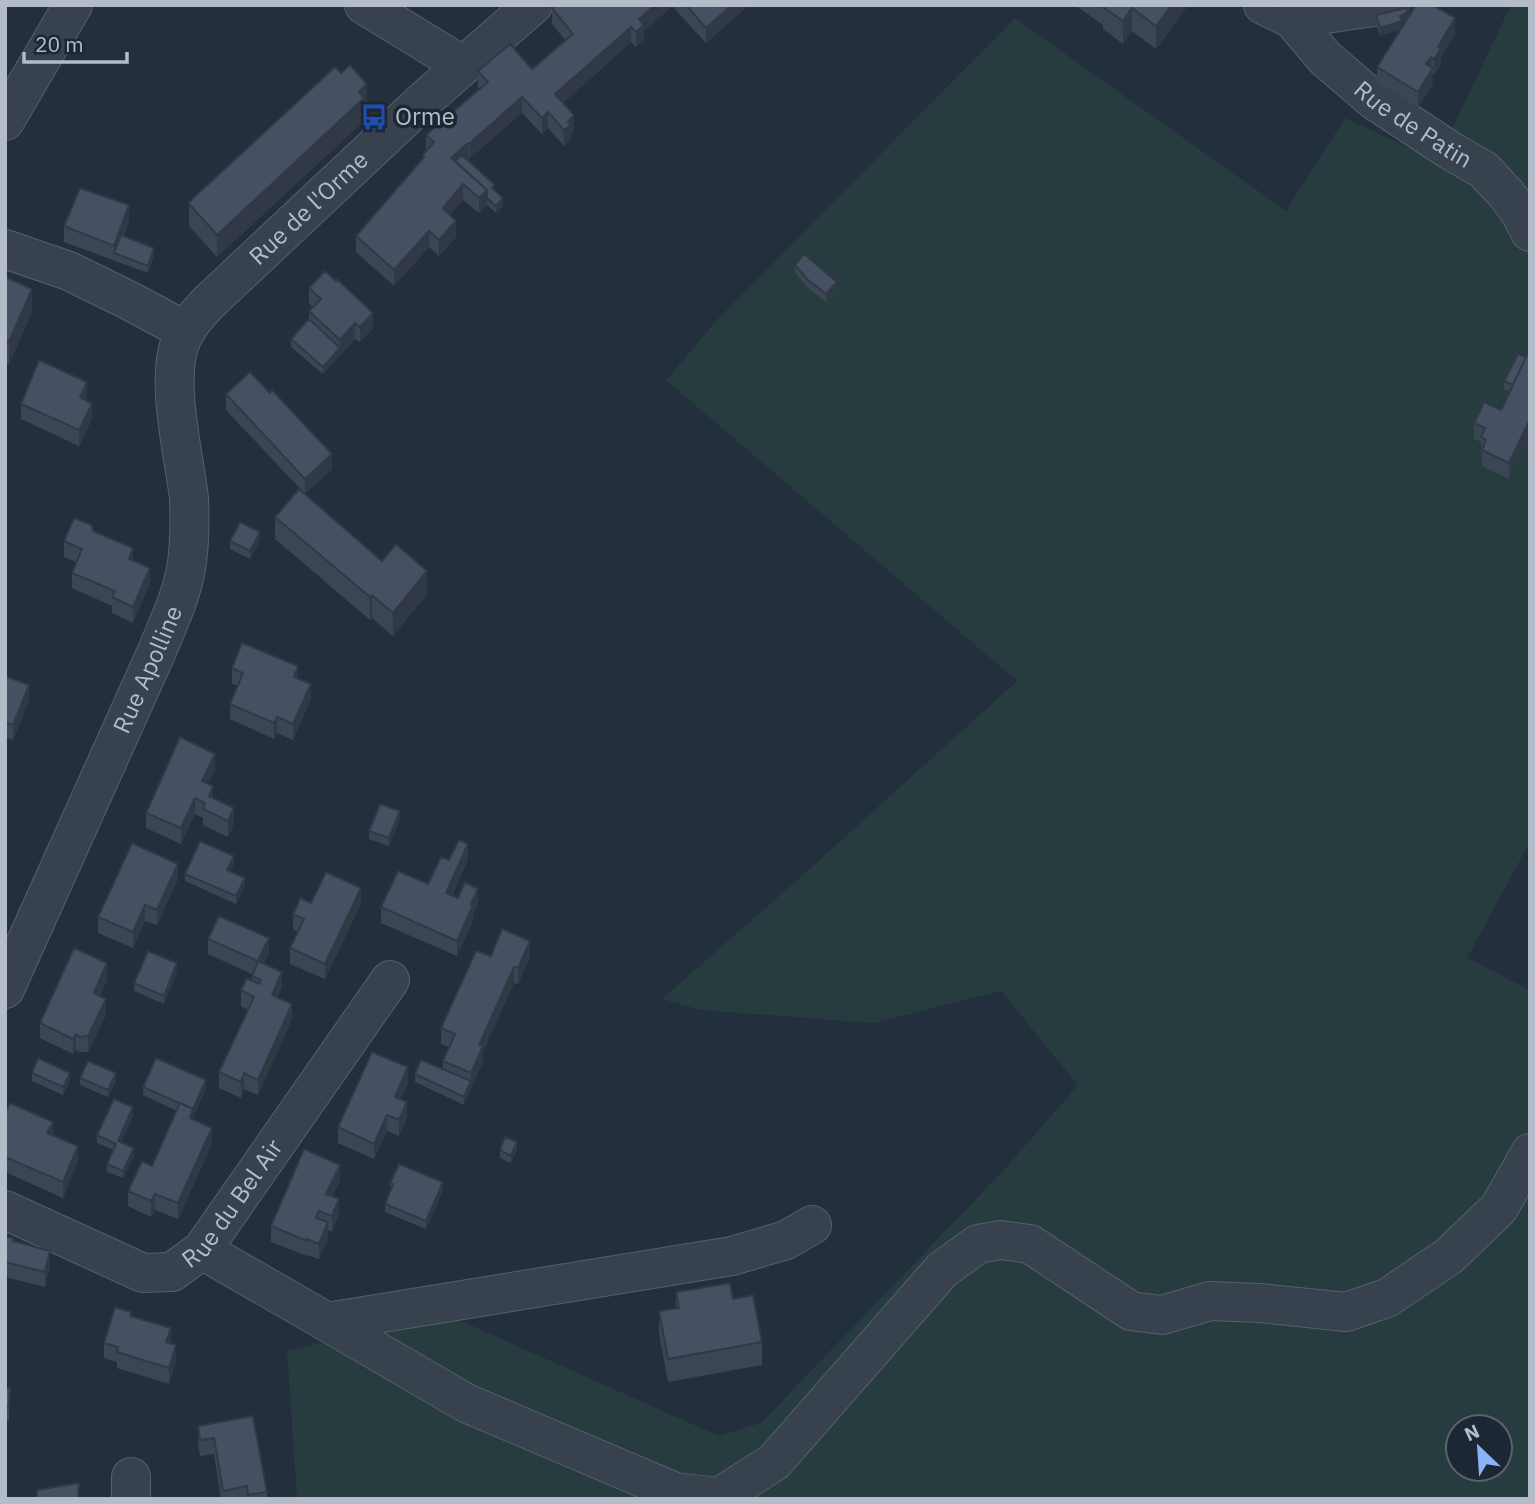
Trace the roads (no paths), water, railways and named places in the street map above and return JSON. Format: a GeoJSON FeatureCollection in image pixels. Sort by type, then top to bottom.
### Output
{"type":"FeatureCollection","features":[{"type":"Feature","properties":{"kind":"street"},"geometry":{"type":"LineString","coordinates":[[5,121],[73,5]]}},
{"type":"Feature","properties":{"kind":"street"},"geometry":{"type":"LineString","coordinates":[[364,5],[463,65]]}},
{"type":"Feature","properties":{"kind":"street","name":"Rue de l'Orme"},"geometry":{"type":"LineString","coordinates":[[186,331],[208,303],[463,65],[533,5]]}},
{"type":"Feature","properties":{"kind":"street","name":"Rue de Patin"},"geometry":{"type":"LineString","coordinates":[[1277,12],[1387,5]]}},
{"type":"Feature","properties":{"kind":"street","name":"Rue de Patin"},"geometry":{"type":"LineString","coordinates":[[1277,12],[1374,101],[1484,170],[1507,195],[1530,232]]}},
{"type":"Feature","properties":{"kind":"street"},"geometry":{"type":"LineString","coordinates":[[5,249],[69,271],[186,331]]}},
{"type":"Feature","properties":{"kind":"street","name":"Rue Apolline"},"geometry":{"type":"LineString","coordinates":[[5,989],[157,651],[186,571],[189,550],[189,498],[176,408],[175,368],[186,331]]}},
{"type":"Feature","properties":{"kind":"street","name":"Rue du Bel Air"},"geometry":{"type":"LineString","coordinates":[[5,1210],[143,1273],[172,1272],[202,1250],[390,980]]}},
{"type":"Feature","properties":{"kind":"street"},"geometry":{"type":"LineString","coordinates":[[202,1250],[466,1403],[675,1492],[719,1497],[775,1462],[942,1270],[978,1244],[1001,1240],[1030,1244],[1131,1311],[1163,1315],[1210,1301],[1346,1312],[1387,1298],[1450,1256],[1500,1208],[1530,1153]]}},
{"type":"Feature","properties":{"kind":"street"},"geometry":{"type":"LineString","coordinates":[[327,1321],[732,1256],[786,1240],[812,1225]]}},
{"type":"Feature","properties":{"kind":"place","name":"Orme"},"geometry":{"type":"Point","coordinates":[374,117]}}]}
